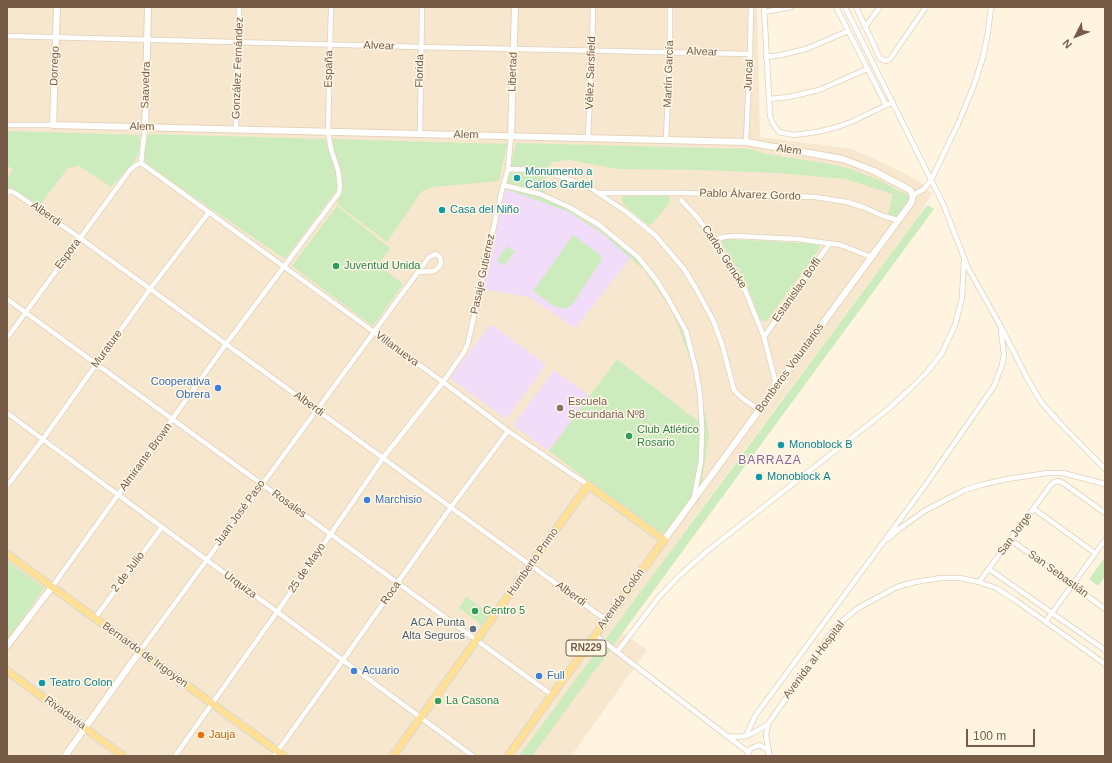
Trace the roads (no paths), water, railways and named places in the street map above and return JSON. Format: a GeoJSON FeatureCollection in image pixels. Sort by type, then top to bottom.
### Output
{"type":"FeatureCollection","features":[{"type":"Feature","properties":{"kind":"main road","name":"Dorrego"},"geometry":{"type":"LineString","coordinates":[[53,125],[57,7]]}},
{"type":"Feature","properties":{"kind":"main road","name":"Saavedra"},"geometry":{"type":"LineString","coordinates":[[145,127],[148,7]]}},
{"type":"Feature","properties":{"kind":"main road","name":"Libertad"},"geometry":{"type":"LineString","coordinates":[[511,136],[515,7]]}},
{"type":"Feature","properties":{"kind":"main road","name":"Alem"},"geometry":{"type":"LineString","coordinates":[[53,125],[746,142],[843,159],[882,175],[909,189],[913,195]]}},
{"type":"Feature","properties":{"kind":"main road","name":"Bomberos Voluntarios"},"geometry":{"type":"LineString","coordinates":[[664,540],[912,201],[913,195]]}},
{"type":"Feature","properties":{"kind":"main road","name":"Villanueva"},"geometry":{"type":"LineString","coordinates":[[588,485],[664,540]]}},
{"type":"Feature","properties":{"kind":"main road","name":"Humberto Primo"},"geometry":{"type":"LineString","coordinates":[[393,756],[478,640],[588,485]]}},
{"type":"Feature","properties":{"kind":"main road","name":"Avenida Colón"},"geometry":{"type":"LineString","coordinates":[[508,756],[664,540]]}},
{"type":"Feature","properties":{"kind":"main road","name":"Bernardo de Irigoyen"},"geometry":{"type":"LineString","coordinates":[[7,554],[212,704],[275,754],[284,756]]}},
{"type":"Feature","properties":{"kind":"main road","name":"Almirante Brown"},"geometry":{"type":"LineString","coordinates":[[7,646],[52,587]]}},
{"type":"Feature","properties":{"kind":"main road","name":"Juan José Paso"},"geometry":{"type":"LineString","coordinates":[[65,756],[140,651]]}},
{"type":"Feature","properties":{"kind":"main road","name":"Rivadavia"},"geometry":{"type":"LineString","coordinates":[[7,671],[123,756]]}},
{"type":"Feature","properties":{"kind":"street","name":"González Fernández"},"geometry":{"type":"LineString","coordinates":[[236,129],[240,7]]}},
{"type":"Feature","properties":{"kind":"street","name":"España"},"geometry":{"type":"LineString","coordinates":[[284,267],[339,193],[340,186],[328,132],[331,7]]}},
{"type":"Feature","properties":{"kind":"street","name":"Florida"},"geometry":{"type":"LineString","coordinates":[[420,134],[422,7]]}},
{"type":"Feature","properties":{"kind":"street","name":"Vélez Sarsfield"},"geometry":{"type":"LineString","coordinates":[[588,138],[593,7]]}},
{"type":"Feature","properties":{"kind":"street","name":"Martín García"},"geometry":{"type":"LineString","coordinates":[[666,140],[670,51],[670,7]]}},
{"type":"Feature","properties":{"kind":"street","name":"Juncal"},"geometry":{"type":"LineString","coordinates":[[746,142],[751,7]]}},
{"type":"Feature","properties":{"kind":"street"},"geometry":{"type":"LineString","coordinates":[[791,7],[764,10],[770,116],[774,127],[782,134],[794,135],[817,132],[851,122],[893,102]]}},
{"type":"Feature","properties":{"kind":"street"},"geometry":{"type":"LineString","coordinates":[[836,7],[886,106]]}},
{"type":"Feature","properties":{"kind":"street"},"geometry":{"type":"LineString","coordinates":[[845,7],[931,180],[950,221],[964,259],[1027,378],[1041,402],[1056,420],[1105,469]]}},
{"type":"Feature","properties":{"kind":"street"},"geometry":{"type":"LineString","coordinates":[[856,7],[880,58],[888,61],[926,7]]}},
{"type":"Feature","properties":{"kind":"street"},"geometry":{"type":"LineString","coordinates":[[865,27],[880,7]]}},
{"type":"Feature","properties":{"kind":"street"},"geometry":{"type":"LineString","coordinates":[[913,195],[924,190],[931,180],[958,124],[974,85],[984,51],[991,7]]}},
{"type":"Feature","properties":{"kind":"street"},"geometry":{"type":"LineString","coordinates":[[766,57],[806,49],[848,31]]}},
{"type":"Feature","properties":{"kind":"street","name":"Alvear"},"geometry":{"type":"LineString","coordinates":[[7,36],[750,54]]}},
{"type":"Feature","properties":{"kind":"street"},"geometry":{"type":"LineString","coordinates":[[769,99],[789,97],[819,90],[867,69]]}},
{"type":"Feature","properties":{"kind":"street","name":"Alem"},"geometry":{"type":"LineString","coordinates":[[7,125],[53,125]]}},
{"type":"Feature","properties":{"kind":"street","name":"Saavedra"},"geometry":{"type":"LineString","coordinates":[[141,163],[145,127]]}},
{"type":"Feature","properties":{"kind":"street","name":"Pasaje Gutierrez"},"geometry":{"type":"LineString","coordinates":[[443,382],[464,352],[468,343],[503,185],[508,169],[511,136]]}},
{"type":"Feature","properties":{"kind":"street","name":"Espora"},"geometry":{"type":"LineString","coordinates":[[7,338],[130,170],[141,163]]}},
{"type":"Feature","properties":{"kind":"street","name":"Villanueva"},"geometry":{"type":"LineString","coordinates":[[141,163],[443,382],[508,431],[588,485]]}},
{"type":"Feature","properties":{"kind":"street"},"geometry":{"type":"LineString","coordinates":[[508,169],[549,172],[576,181],[599,193],[655,235],[684,269],[713,320],[724,351],[734,390],[759,410]]}},
{"type":"Feature","properties":{"kind":"street"},"geometry":{"type":"LineString","coordinates":[[503,185],[540,194],[569,207],[598,224],[638,257],[667,296],[686,331],[696,370],[700,395],[702,429],[701,460],[694,498],[690,505]]}},
{"type":"Feature","properties":{"kind":"street","name":"Alberdi"},"geometry":{"type":"LineString","coordinates":[[8,192],[15,193],[80,238],[606,620]]}},
{"type":"Feature","properties":{"kind":"street","name":"Pablo Álvarez Gordo"},"geometry":{"type":"LineString","coordinates":[[599,193],[683,193],[815,197],[846,202],[898,220]]}},
{"type":"Feature","properties":{"kind":"street","name":"Carlos Gericke"},"geometry":{"type":"LineString","coordinates":[[681,200],[715,240],[743,285],[764,337],[775,380],[774,389]]}},
{"type":"Feature","properties":{"kind":"street","name":"Murature"},"geometry":{"type":"LineString","coordinates":[[7,486],[43,439],[150,289],[209,212]]}},
{"type":"Feature","properties":{"kind":"street"},"geometry":{"type":"LineString","coordinates":[[715,240],[724,237],[740,236],[777,237],[830,243],[846,247],[871,257]]}},
{"type":"Feature","properties":{"kind":"street","name":"Estanislao Boffi"},"geometry":{"type":"LineString","coordinates":[[764,337],[830,243]]}},
{"type":"Feature","properties":{"kind":"street","name":"Juan José Paso"},"geometry":{"type":"LineString","coordinates":[[140,651],[429,257],[436,254],[440,257],[441,262],[439,267],[434,270],[418,272]]}},
{"type":"Feature","properties":{"kind":"street"},"geometry":{"type":"LineString","coordinates":[[617,652],[659,597],[679,576],[706,552],[907,393],[928,371],[942,353],[955,326],[962,298],[964,259]]}},
{"type":"Feature","properties":{"kind":"street","name":"Almirante Brown"},"geometry":{"type":"LineString","coordinates":[[52,587],[226,344],[284,267]]}},
{"type":"Feature","properties":{"kind":"street","name":"Rosales"},"geometry":{"type":"LineString","coordinates":[[7,299],[552,695]]}},
{"type":"Feature","properties":{"kind":"street"},"geometry":{"type":"LineString","coordinates":[[746,736],[755,716],[924,487],[994,386],[1004,355],[1000,325]]}},
{"type":"Feature","properties":{"kind":"street","name":"25 de Mayo"},"geometry":{"type":"LineString","coordinates":[[175,756],[278,612],[383,458],[443,382]]}},
{"type":"Feature","properties":{"kind":"street","name":"Urquiza"},"geometry":{"type":"LineString","coordinates":[[7,413],[473,756]]}},
{"type":"Feature","properties":{"kind":"street","name":"Roca"},"geometry":{"type":"LineString","coordinates":[[275,754],[344,660],[451,507],[508,431]]}},
{"type":"Feature","properties":{"kind":"street"},"geometry":{"type":"LineString","coordinates":[[880,546],[899,529],[926,510],[965,490],[981,485],[1007,479],[1055,473],[1063,473],[1105,484]]}},
{"type":"Feature","properties":{"kind":"street","name":"San Jorge"},"geometry":{"type":"LineString","coordinates":[[979,582],[1050,486],[1056,482],[1063,483],[1105,513]]}},
{"type":"Feature","properties":{"kind":"street"},"geometry":{"type":"LineString","coordinates":[[1034,509],[1095,553]]}},
{"type":"Feature","properties":{"kind":"street","name":"2 de Julio"},"geometry":{"type":"LineString","coordinates":[[95,618],[162,527]]}},
{"type":"Feature","properties":{"kind":"street","name":"San Sebastián"},"geometry":{"type":"LineString","coordinates":[[1011,540],[1105,609]]}},
{"type":"Feature","properties":{"kind":"street"},"geometry":{"type":"LineString","coordinates":[[1046,621],[1105,540]]}},
{"type":"Feature","properties":{"kind":"street"},"geometry":{"type":"LineString","coordinates":[[989,569],[1053,612],[1105,650]]}},
{"type":"Feature","properties":{"kind":"street","name":"Avenida al Hospital"},"geometry":{"type":"LineString","coordinates":[[768,724],[829,636],[841,622],[858,608],[897,587],[915,582],[950,578],[979,582],[1004,593],[1046,621],[1105,664]]}},
{"type":"Feature","properties":{"kind":"street"},"geometry":{"type":"LineString","coordinates":[[595,635],[727,735],[747,755],[752,748],[757,745],[763,746],[769,754]]}},
{"type":"Feature","properties":{"kind":"street"},"geometry":{"type":"LineString","coordinates":[[727,735],[736,737],[754,734],[768,724]]}},
{"type":"Feature","properties":{"kind":"street"},"geometry":{"type":"LineString","coordinates":[[768,724],[766,736],[769,754]]}},
{"type":"Feature","properties":{"kind":"place","name":"Monumento a Carlos Gardel"},"geometry":{"type":"Point","coordinates":[517,178]}},
{"type":"Feature","properties":{"kind":"place","name":"Casa del Niño"},"geometry":{"type":"Point","coordinates":[442,210]}},
{"type":"Feature","properties":{"kind":"place","name":"Juventud Unida"},"geometry":{"type":"Point","coordinates":[336,266]}},
{"type":"Feature","properties":{"kind":"place","name":"Cooperativa Obrera"},"geometry":{"type":"Point","coordinates":[218,388]}},
{"type":"Feature","properties":{"kind":"place","name":"Escuela Secundaria Nº8"},"geometry":{"type":"Point","coordinates":[560,408]}},
{"type":"Feature","properties":{"kind":"place","name":"Club Atlético Rosario"},"geometry":{"type":"Point","coordinates":[629,436]}},
{"type":"Feature","properties":{"kind":"place","name":"Monoblock B"},"geometry":{"type":"Point","coordinates":[781,445]}},
{"type":"Feature","properties":{"kind":"place","name":"Monoblock A"},"geometry":{"type":"Point","coordinates":[759,477]}},
{"type":"Feature","properties":{"kind":"place","name":"Marchisio"},"geometry":{"type":"Point","coordinates":[367,500]}},
{"type":"Feature","properties":{"kind":"place","name":"Centro 5"},"geometry":{"type":"Point","coordinates":[475,611]}},
{"type":"Feature","properties":{"kind":"place","name":"ACA Punta Alta Seguros"},"geometry":{"type":"Point","coordinates":[473,629]}},
{"type":"Feature","properties":{"kind":"place","name":"Acuario"},"geometry":{"type":"Point","coordinates":[354,671]}},
{"type":"Feature","properties":{"kind":"place","name":"Full"},"geometry":{"type":"Point","coordinates":[539,676]}},
{"type":"Feature","properties":{"kind":"place","name":"Teatro Colon"},"geometry":{"type":"Point","coordinates":[42,683]}},
{"type":"Feature","properties":{"kind":"place","name":"La Casona"},"geometry":{"type":"Point","coordinates":[438,701]}},
{"type":"Feature","properties":{"kind":"place","name":"Jauja"},"geometry":{"type":"Point","coordinates":[201,735]}},
{"type":"Feature","properties":{"kind":"district","name":"BARRAZA"},"geometry":{"type":"Point","coordinates":[770,461]}}]}
